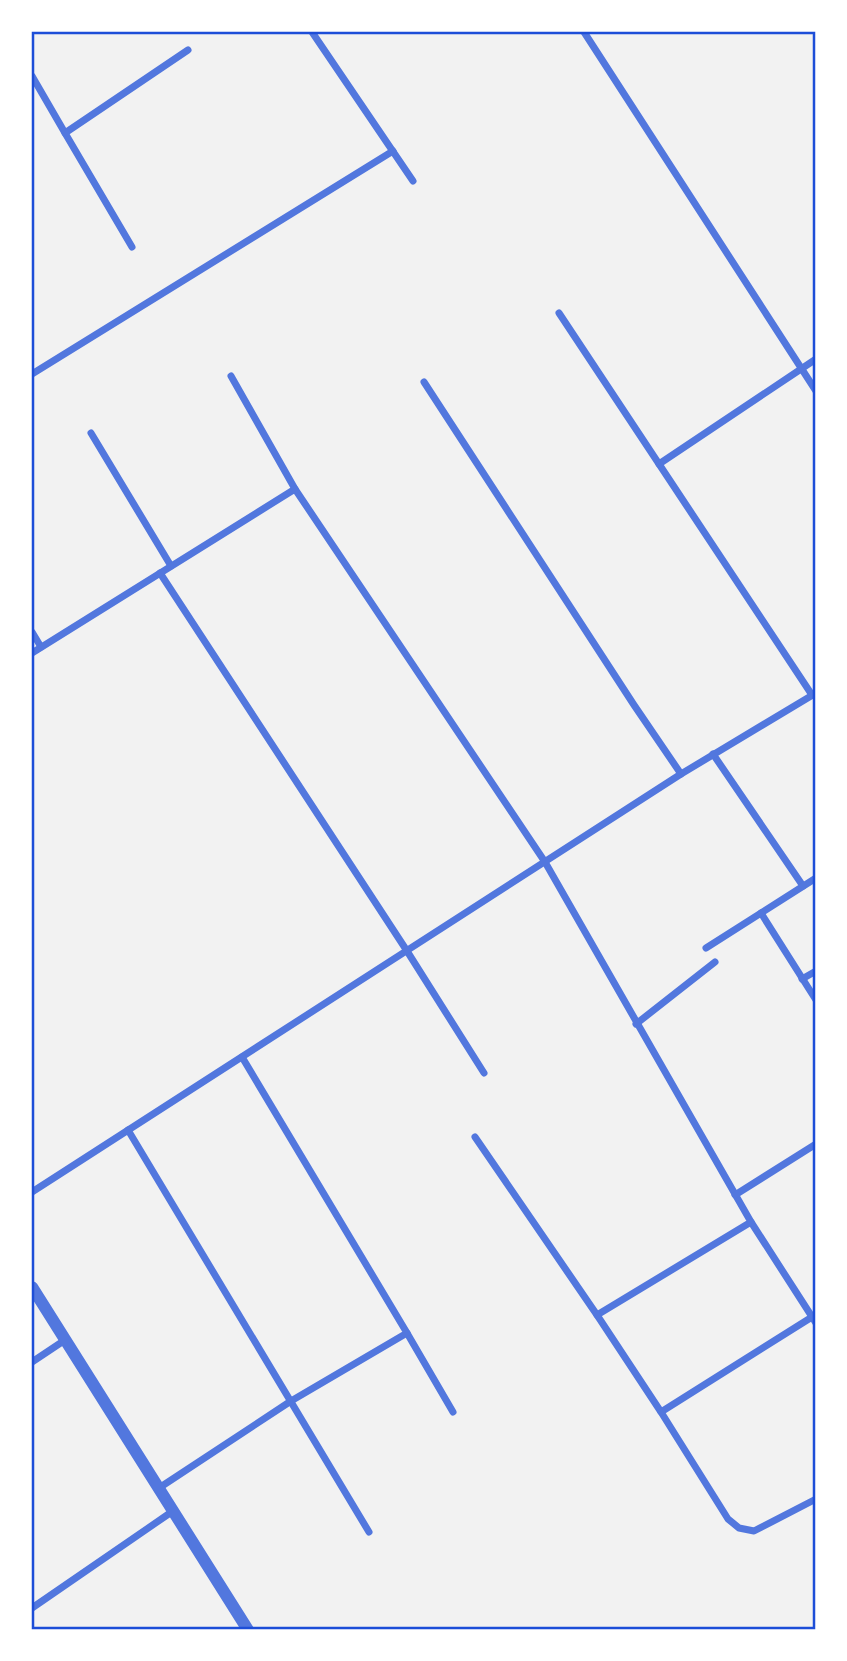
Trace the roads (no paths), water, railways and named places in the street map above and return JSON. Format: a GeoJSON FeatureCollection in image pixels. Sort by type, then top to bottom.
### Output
{"type":"FeatureCollection","features":[{"type":"Feature","properties":{"kind":"street"},"geometry":{"type":"LineString","coordinates":[[313,32],[414,181]]}},
{"type":"Feature","properties":{"kind":"street"},"geometry":{"type":"LineString","coordinates":[[584,32],[816,391]]}},
{"type":"Feature","properties":{"kind":"street"},"geometry":{"type":"LineString","coordinates":[[65,133],[188,50]]}},
{"type":"Feature","properties":{"kind":"street"},"geometry":{"type":"LineString","coordinates":[[32,76],[132,247]]}},
{"type":"Feature","properties":{"kind":"street"},"geometry":{"type":"LineString","coordinates":[[32,374],[393,150]]}},
{"type":"Feature","properties":{"kind":"street"},"geometry":{"type":"LineString","coordinates":[[32,1192],[681,774],[814,694],[559,313]]}},
{"type":"Feature","properties":{"kind":"street"},"geometry":{"type":"LineString","coordinates":[[659,464],[816,359]]}},
{"type":"Feature","properties":{"kind":"street"},"geometry":{"type":"LineString","coordinates":[[230,376],[295,489],[545,862],[735,1195],[814,1320],[661,1412]]}},
{"type":"Feature","properties":{"kind":"street"},"geometry":{"type":"LineString","coordinates":[[424,382],[681,774]]}},
{"type":"Feature","properties":{"kind":"street"},"geometry":{"type":"LineString","coordinates":[[91,433],[171,566]]}},
{"type":"Feature","properties":{"kind":"street"},"geometry":{"type":"LineString","coordinates":[[32,653],[295,489]]}},
{"type":"Feature","properties":{"kind":"street"},"geometry":{"type":"LineString","coordinates":[[160,573],[484,1073]]}},
{"type":"Feature","properties":{"kind":"street"},"geometry":{"type":"LineString","coordinates":[[32,632],[41,647]]}},
{"type":"Feature","properties":{"kind":"street"},"geometry":{"type":"LineString","coordinates":[[713,754],[803,886]]}},
{"type":"Feature","properties":{"kind":"street"},"geometry":{"type":"LineString","coordinates":[[706,948],[816,878]]}},
{"type":"Feature","properties":{"kind":"street"},"geometry":{"type":"LineString","coordinates":[[761,913],[816,1000]]}},
{"type":"Feature","properties":{"kind":"street"},"geometry":{"type":"LineString","coordinates":[[636,1024],[715,962]]}},
{"type":"Feature","properties":{"kind":"street"},"geometry":{"type":"LineString","coordinates":[[802,979],[816,971]]}},
{"type":"Feature","properties":{"kind":"street"},"geometry":{"type":"LineString","coordinates":[[242,1057],[453,1412]]}},
{"type":"Feature","properties":{"kind":"street"},"geometry":{"type":"LineString","coordinates":[[128,1130],[369,1532]]}},
{"type":"Feature","properties":{"kind":"street"},"geometry":{"type":"LineString","coordinates":[[475,1137],[597,1315],[728,1519],[739,1528],[754,1531],[816,1499]]}},
{"type":"Feature","properties":{"kind":"street"},"geometry":{"type":"LineString","coordinates":[[735,1195],[816,1144]]}},
{"type":"Feature","properties":{"kind":"street"},"geometry":{"type":"LineString","coordinates":[[597,1315],[751,1222]]}},
{"type":"Feature","properties":{"kind":"street"},"geometry":{"type":"LineString","coordinates":[[32,1287],[248,1629]]}},
{"type":"Feature","properties":{"kind":"street"},"geometry":{"type":"LineString","coordinates":[[159,1488],[290,1401],[407,1333]]}},
{"type":"Feature","properties":{"kind":"street"},"geometry":{"type":"LineString","coordinates":[[32,1362],[65,1340]]}},
{"type":"Feature","properties":{"kind":"street"},"geometry":{"type":"LineString","coordinates":[[32,1608],[173,1511]]}}]}
